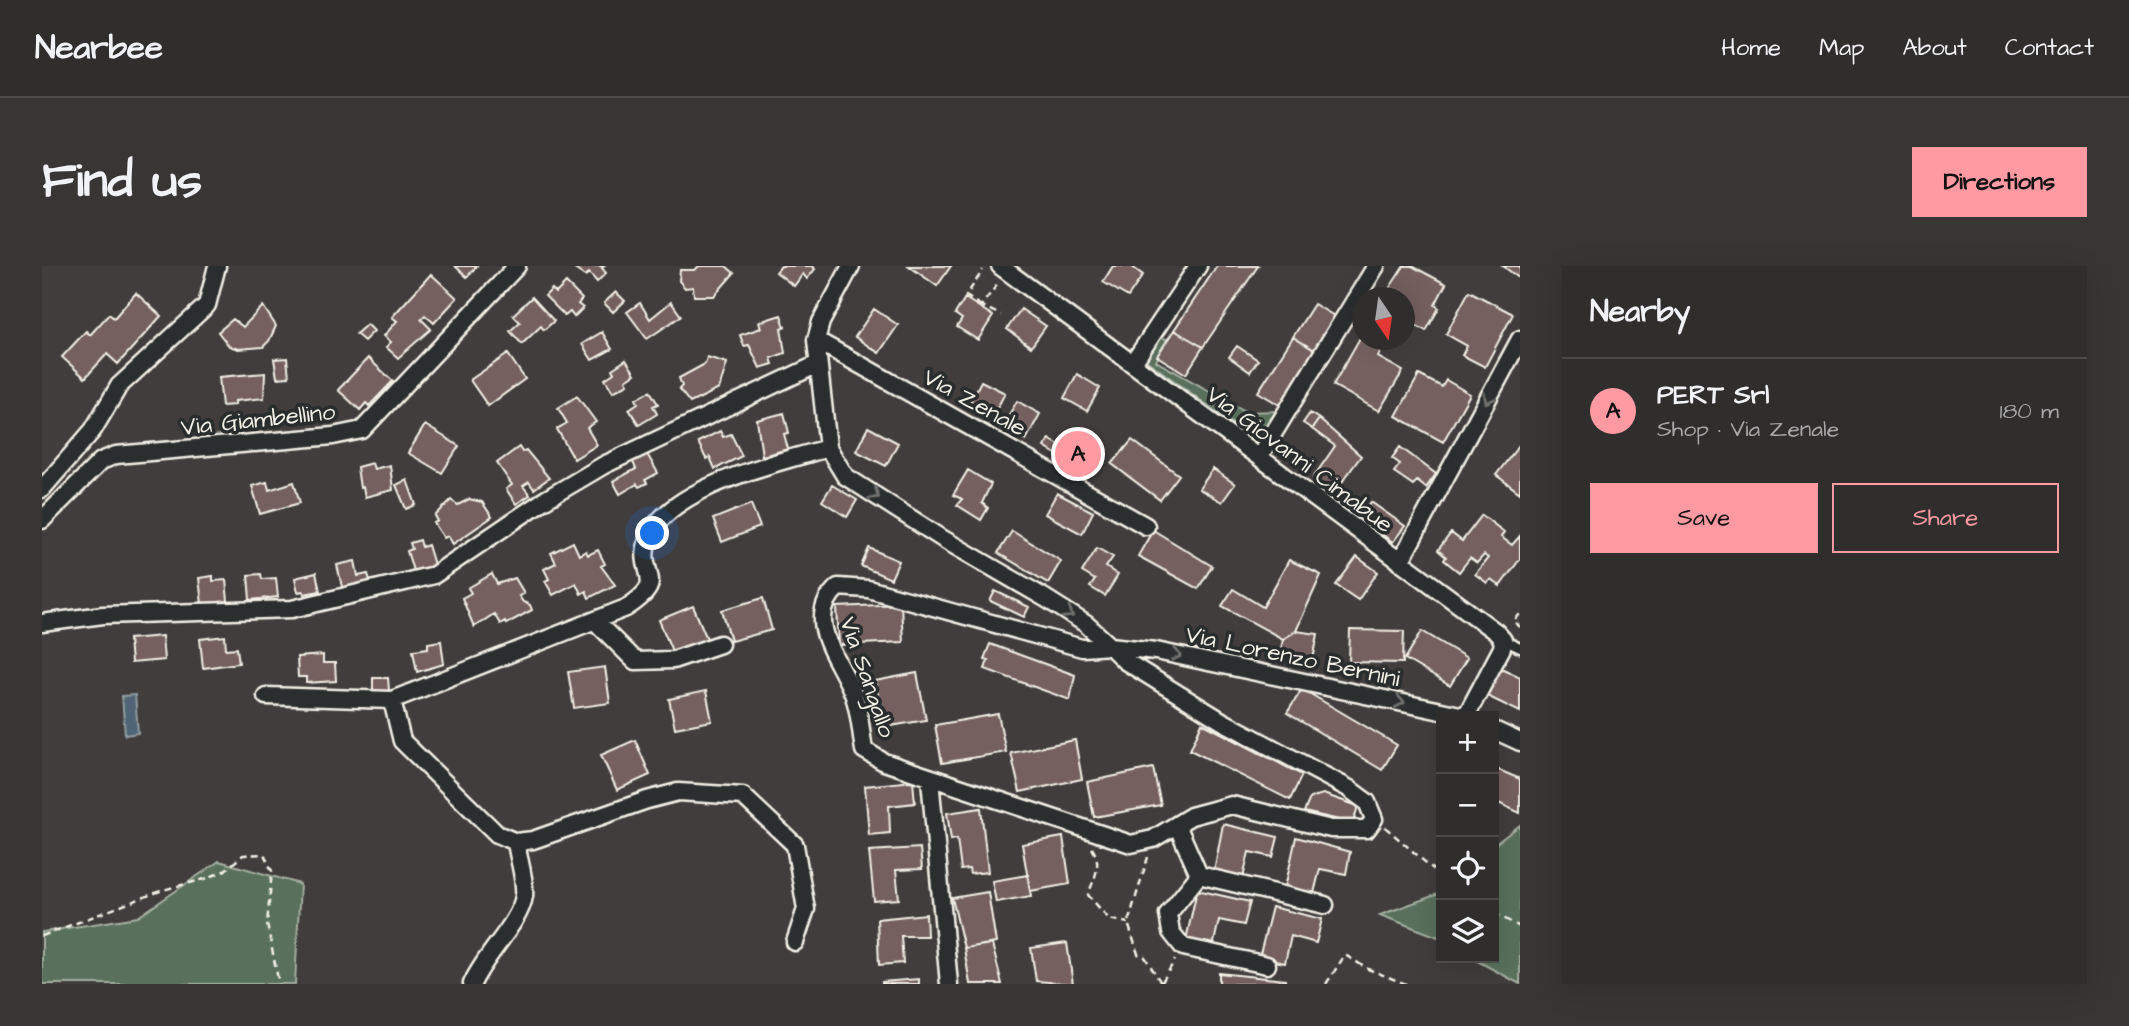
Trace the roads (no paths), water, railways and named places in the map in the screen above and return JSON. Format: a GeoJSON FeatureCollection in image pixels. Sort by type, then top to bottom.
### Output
{"type":"FeatureCollection","features":[{"type":"Feature","properties":{"kind":"street"},"geometry":{"type":"LineString","coordinates":[[42,489],[93,429],[119,386],[207,305],[217,266]]}},
{"type":"Feature","properties":{"kind":"street","name":"Via Giambellino"},"geometry":{"type":"LineString","coordinates":[[42,520],[101,461],[116,455],[333,436],[362,430],[517,266]]}},
{"type":"Feature","properties":{"kind":"street"},"geometry":{"type":"LineString","coordinates":[[851,266],[825,313],[816,340],[828,448],[845,476],[943,539],[1086,624],[1125,661],[1222,721],[1348,788],[1367,802],[1374,819],[1367,829],[1331,830],[1232,805],[1191,816],[1152,839],[1130,844],[930,779],[949,984]]}},
{"type":"Feature","properties":{"kind":"street"},"geometry":{"type":"LineString","coordinates":[[1133,363],[1198,266]]}},
{"type":"Feature","properties":{"kind":"street"},"geometry":{"type":"LineString","coordinates":[[1260,455],[1376,266]]}},
{"type":"Feature","properties":{"kind":"street","name":"Via Giovanni Cimabue"},"geometry":{"type":"LineString","coordinates":[[1001,273],[1133,363],[1260,455],[1503,640]]}},
{"type":"Feature","properties":{"kind":"street"},"geometry":{"type":"LineString","coordinates":[[1400,562],[1520,339]]}},
{"type":"Feature","properties":{"kind":"street","name":"Via Zenale"},"geometry":{"type":"LineString","coordinates":[[816,340],[1146,526]]}},
{"type":"Feature","properties":{"kind":"street"},"geometry":{"type":"LineString","coordinates":[[42,622],[103,615],[292,610],[434,575],[543,501],[604,465],[818,364]]}},
{"type":"Feature","properties":{"kind":"street"},"geometry":{"type":"LineString","coordinates":[[266,696],[392,700],[595,621],[644,596],[651,578],[646,545],[650,535],[657,524],[692,494],[746,472],[828,448]]}},
{"type":"Feature","properties":{"kind":"street","name":"Via Sangallo"},"geometry":{"type":"LineString","coordinates":[[930,779],[884,762],[864,750],[854,695],[824,632],[822,610],[828,596],[838,587],[868,589],[1082,648],[1110,646]]}},
{"type":"Feature","properties":{"kind":"street"},"geometry":{"type":"LineString","coordinates":[[595,621],[635,661],[673,660],[720,644]]}},
{"type":"Feature","properties":{"kind":"street"},"geometry":{"type":"LineString","coordinates":[[1469,711],[1502,648],[1503,640]]}},
{"type":"Feature","properties":{"kind":"street","name":"Via Lorenzo Bernini"},"geometry":{"type":"LineString","coordinates":[[1110,646],[1156,650],[1443,711]]}},
{"type":"Feature","properties":{"kind":"street"},"geometry":{"type":"LineString","coordinates":[[392,700],[401,741],[497,834],[516,842],[533,840],[647,800],[678,793],[743,796],[795,845],[806,909],[796,942]]}},
{"type":"Feature","properties":{"kind":"street"},"geometry":{"type":"LineString","coordinates":[[1499,732],[1520,742]]}},
{"type":"Feature","properties":{"kind":"street"},"geometry":{"type":"LineString","coordinates":[[1177,825],[1199,875]]}},
{"type":"Feature","properties":{"kind":"street"},"geometry":{"type":"LineString","coordinates":[[472,984],[480,966],[514,922],[524,895],[516,842]]}},
{"type":"Feature","properties":{"kind":"street"},"geometry":{"type":"LineString","coordinates":[[1199,875],[1325,905]]}},
{"type":"Feature","properties":{"kind":"street"},"geometry":{"type":"LineString","coordinates":[[1199,875],[1168,914],[1171,932],[1183,947],[1267,965]]}},
{"type":"Feature","properties":{"kind":"lane"},"geometry":{"type":"LineString","coordinates":[[1503,640],[1520,648]]}},
{"type":"Feature","properties":{"kind":"water"},"geometry":{"type":"Polygon","coordinates":[[[135,695],[138,733],[125,735],[122,696],[135,695]]]}},
{"type":"Feature","properties":{"kind":"place","name":"PERT Srl"},"geometry":{"type":"Point","coordinates":[1078,454]}}]}
